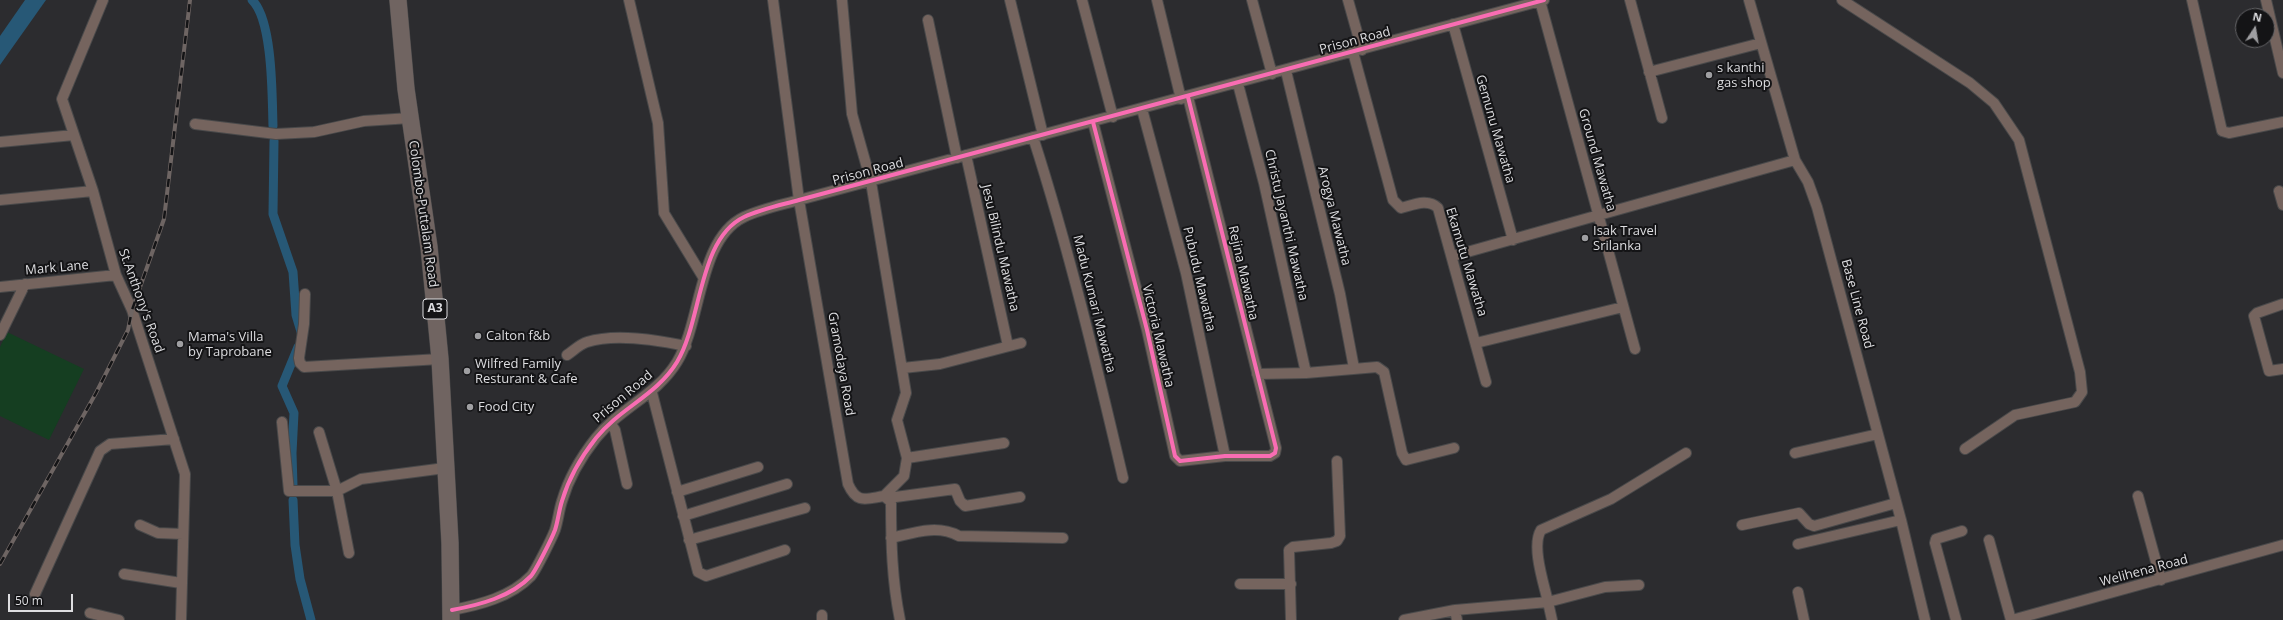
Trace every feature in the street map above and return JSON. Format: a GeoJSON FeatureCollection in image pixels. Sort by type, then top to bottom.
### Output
{"type":"FeatureCollection","features":[{"type":"Feature","properties":{"kind":"highway","name":"Colombo-Puttalam Road"},"geometry":{"type":"LineString","coordinates":[[398,0],[410,118],[429,247],[440,359],[445,468],[456,614]]}},
{"type":"Feature","properties":{"kind":"highway","name":"Colombo-Puttalam Road"},"geometry":{"type":"LineString","coordinates":[[406,0],[420,136],[436,246],[441,295],[460,583],[456,614]]}},
{"type":"Feature","properties":{"kind":"street","name":"St.Anthony's Road"},"geometry":{"type":"LineString","coordinates":[[103,0],[62,98],[93,192],[116,275],[132,310],[185,474],[182,534],[181,620]]}},
{"type":"Feature","properties":{"kind":"street"},"geometry":{"type":"LineString","coordinates":[[629,0],[658,123],[664,213],[704,277]]}},
{"type":"Feature","properties":{"kind":"street","name":"Gramodaya Road"},"geometry":{"type":"LineString","coordinates":[[773,0],[799,200],[848,484],[853,496],[862,500],[955,489],[960,501],[965,506],[1020,497]]}},
{"type":"Feature","properties":{"kind":"street"},"geometry":{"type":"LineString","coordinates":[[842,0],[852,114],[871,182],[906,392],[897,420],[907,458],[904,476],[886,497],[891,502],[891,538],[895,595],[900,620]]}},
{"type":"Feature","properties":{"kind":"street","name":"Madu Kumari Mawatha"},"geometry":{"type":"LineString","coordinates":[[1010,0],[1038,136],[1079,293],[1123,478]]}},
{"type":"Feature","properties":{"kind":"street"},"geometry":{"type":"LineString","coordinates":[[1082,0],[1113,116]]}},
{"type":"Feature","properties":{"kind":"street","name":"Rejina Mawatha"},"geometry":{"type":"LineString","coordinates":[[1156,0],[1209,172],[1276,448],[1275,453]]}},
{"type":"Feature","properties":{"kind":"street"},"geometry":{"type":"LineString","coordinates":[[1252,0],[1272,74]]}},
{"type":"Feature","properties":{"kind":"street"},"geometry":{"type":"LineString","coordinates":[[1348,0],[1357,51]]}},
{"type":"Feature","properties":{"kind":"street"},"geometry":{"type":"LineString","coordinates":[[1630,0],[1662,118]]}},
{"type":"Feature","properties":{"kind":"street","name":"Base Line Road"},"geometry":{"type":"LineString","coordinates":[[1749,0],[1795,160],[1808,182],[1817,207],[1901,520],[1925,620]]}},
{"type":"Feature","properties":{"kind":"street"},"geometry":{"type":"LineString","coordinates":[[1842,0],[1970,83],[1994,103],[2019,140],[2080,372],[2082,392],[2075,402],[2015,415],[1965,450]]}},
{"type":"Feature","properties":{"kind":"street"},"geometry":{"type":"LineString","coordinates":[[2192,0],[2222,130],[2229,133],[2283,122]]}},
{"type":"Feature","properties":{"kind":"street"},"geometry":{"type":"LineString","coordinates":[[2266,0],[2283,73]]}},
{"type":"Feature","properties":{"kind":"street","name":"Prison Road"},"geometry":{"type":"LineString","coordinates":[[456,614],[500,598],[531,575],[555,531],[562,501],[575,468],[598,436],[611,424],[652,393],[670,374],[686,346],[711,255],[723,236],[743,218],[799,200],[1286,71],[1453,24],[1506,5],[1542,1]]}},
{"type":"Feature","properties":{"kind":"street","name":"Ground Mawatha"},"geometry":{"type":"LineString","coordinates":[[1542,1],[1635,349]]}},
{"type":"Feature","properties":{"kind":"street","name":"Jesu Bilindu Mawatha"},"geometry":{"type":"LineString","coordinates":[[928,20],[1008,346]]}},
{"type":"Feature","properties":{"kind":"street","name":"Gemunu Mawatha"},"geometry":{"type":"LineString","coordinates":[[1453,24],[1513,240]]}},
{"type":"Feature","properties":{"kind":"street"},"geometry":{"type":"LineString","coordinates":[[1650,72],[1761,42]]}},
{"type":"Feature","properties":{"kind":"street","name":"Ekamutu Mawatha"},"geometry":{"type":"LineString","coordinates":[[1357,51],[1393,200],[1401,208],[1425,202],[1434,204],[1438,208],[1486,382]]}},
{"type":"Feature","properties":{"kind":"street","name":"Arogya Mawatha"},"geometry":{"type":"LineString","coordinates":[[1286,71],[1340,294],[1354,368]]}},
{"type":"Feature","properties":{"kind":"street","name":"Christu Jayanthi Mawatha"},"geometry":{"type":"LineString","coordinates":[[1238,84],[1264,183],[1306,373]]}},
{"type":"Feature","properties":{"kind":"street","name":"Pubudu Mawatha"},"geometry":{"type":"LineString","coordinates":[[1142,109],[1186,273],[1225,456]]}},
{"type":"Feature","properties":{"kind":"street"},"geometry":{"type":"LineString","coordinates":[[195,124],[276,134],[314,132],[364,121],[410,118]]}},
{"type":"Feature","properties":{"kind":"street","name":"Victoria Mawatha"},"geometry":{"type":"LineString","coordinates":[[1093,122],[1147,330],[1175,456],[1180,461],[1225,456],[1270,456],[1275,453]]}},
{"type":"Feature","properties":{"kind":"street"},"geometry":{"type":"LineString","coordinates":[[0,142],[74,135]]}},
{"type":"Feature","properties":{"kind":"street"},"geometry":{"type":"LineString","coordinates":[[1452,256],[1795,160]]}},
{"type":"Feature","properties":{"kind":"street"},"geometry":{"type":"LineString","coordinates":[[2279,191],[2283,205]]}},
{"type":"Feature","properties":{"kind":"street"},"geometry":{"type":"LineString","coordinates":[[0,200],[93,192]]}},
{"type":"Feature","properties":{"kind":"street","name":"Mark Lane"},"geometry":{"type":"LineString","coordinates":[[0,287],[116,275]]}},
{"type":"Feature","properties":{"kind":"street"},"geometry":{"type":"LineString","coordinates":[[0,335],[25,284]]}},
{"type":"Feature","properties":{"kind":"street"},"geometry":{"type":"LineString","coordinates":[[305,294],[304,324],[300,358],[300,363],[304,367],[440,359]]}},
{"type":"Feature","properties":{"kind":"street"},"geometry":{"type":"LineString","coordinates":[[2283,304],[2257,313],[2254,316],[2269,372],[2283,369]]}},
{"type":"Feature","properties":{"kind":"street"},"geometry":{"type":"LineString","coordinates":[[1476,343],[1623,307]]}},
{"type":"Feature","properties":{"kind":"street"},"geometry":{"type":"LineString","coordinates":[[566,355],[586,342],[604,339],[659,340],[686,346]]}},
{"type":"Feature","properties":{"kind":"street"},"geometry":{"type":"LineString","coordinates":[[903,368],[940,364],[1021,343]]}},
{"type":"Feature","properties":{"kind":"street"},"geometry":{"type":"LineString","coordinates":[[1257,374],[1306,373],[1377,367],[1384,372],[1402,453],[1406,460],[1454,448]]}},
{"type":"Feature","properties":{"kind":"street"},"geometry":{"type":"LineString","coordinates":[[652,393],[698,572],[706,576],[785,550]]}},
{"type":"Feature","properties":{"kind":"street"},"geometry":{"type":"LineString","coordinates":[[282,422],[289,491],[337,491],[361,479],[445,468]]}},
{"type":"Feature","properties":{"kind":"street"},"geometry":{"type":"LineString","coordinates":[[611,424],[615,430],[627,484]]}},
{"type":"Feature","properties":{"kind":"street"},"geometry":{"type":"LineString","coordinates":[[319,432],[337,491],[349,552]]}},
{"type":"Feature","properties":{"kind":"street"},"geometry":{"type":"LineString","coordinates":[[1795,453],[1878,434]]}},
{"type":"Feature","properties":{"kind":"street"},"geometry":{"type":"LineString","coordinates":[[35,594],[100,451],[110,444],[174,439]]}},
{"type":"Feature","properties":{"kind":"street"},"geometry":{"type":"LineString","coordinates":[[907,458],[1004,443]]}},
{"type":"Feature","properties":{"kind":"street"},"geometry":{"type":"LineString","coordinates":[[1552,620],[1539,564],[1537,536],[1541,530],[1612,499],[1686,454]]}},
{"type":"Feature","properties":{"kind":"street"},"geometry":{"type":"LineString","coordinates":[[1291,620],[1289,550],[1293,547],[1331,543],[1337,541],[1340,536],[1337,461]]}},
{"type":"Feature","properties":{"kind":"street"},"geometry":{"type":"LineString","coordinates":[[677,492],[758,467]]}},
{"type":"Feature","properties":{"kind":"street"},"geometry":{"type":"LineString","coordinates":[[683,516],[787,484]]}},
{"type":"Feature","properties":{"kind":"street"},"geometry":{"type":"LineString","coordinates":[[2138,496],[2161,580]]}},
{"type":"Feature","properties":{"kind":"street"},"geometry":{"type":"LineString","coordinates":[[1742,525],[1799,513],[1809,524],[1814,526],[1896,503]]}},
{"type":"Feature","properties":{"kind":"street"},"geometry":{"type":"LineString","coordinates":[[689,540],[805,508]]}},
{"type":"Feature","properties":{"kind":"street"},"geometry":{"type":"LineString","coordinates":[[1798,544],[1901,520]]}},
{"type":"Feature","properties":{"kind":"street"},"geometry":{"type":"LineString","coordinates":[[140,525],[158,533],[182,534]]}},
{"type":"Feature","properties":{"kind":"street"},"geometry":{"type":"LineString","coordinates":[[891,538],[936,529],[949,531],[959,536],[1063,538]]}},
{"type":"Feature","properties":{"kind":"street"},"geometry":{"type":"LineString","coordinates":[[1956,620],[1935,543],[1936,538],[1962,531]]}},
{"type":"Feature","properties":{"kind":"street"},"geometry":{"type":"LineString","coordinates":[[1989,540],[2012,620]]}},
{"type":"Feature","properties":{"kind":"street","name":"Welihena Road"},"geometry":{"type":"LineString","coordinates":[[2012,620],[2283,545]]}},
{"type":"Feature","properties":{"kind":"street"},"geometry":{"type":"LineString","coordinates":[[124,574],[181,583]]}},
{"type":"Feature","properties":{"kind":"street"},"geometry":{"type":"LineString","coordinates":[[1240,584],[1291,584]]}},
{"type":"Feature","properties":{"kind":"street"},"geometry":{"type":"LineString","coordinates":[[1404,620],[1456,615],[1548,602],[1605,587],[1639,585]]}},
{"type":"Feature","properties":{"kind":"street"},"geometry":{"type":"LineString","coordinates":[[1798,592],[1804,620]]}},
{"type":"Feature","properties":{"kind":"street"},"geometry":{"type":"LineString","coordinates":[[90,613],[119,620]]}},
{"type":"Feature","properties":{"kind":"green space"},"geometry":{"type":"Polygon","coordinates":[[[7,332],[84,369],[49,440],[0,416],[0,347],[7,332]]]}},
{"type":"Feature","properties":{"kind":"water"},"geometry":{"type":"Polygon","coordinates":[[[25,0],[46,0],[0,65],[0,36],[25,0]]]}},
{"type":"Feature","properties":{"kind":"waterway"},"geometry":{"type":"LineString","coordinates":[[252,0],[259,10],[268,41],[273,126]]}},
{"type":"Feature","properties":{"kind":"waterway"},"geometry":{"type":"LineString","coordinates":[[274,141],[273,214],[293,272],[296,315],[302,335]]}},
{"type":"Feature","properties":{"kind":"waterway"},"geometry":{"type":"LineString","coordinates":[[293,486],[292,453],[294,413],[282,386],[298,347]]}},
{"type":"Feature","properties":{"kind":"waterway"},"geometry":{"type":"LineString","coordinates":[[293,500],[295,545],[300,579],[311,620]]}},
{"type":"Feature","properties":{"kind":"railway"},"geometry":{"type":"LineString","coordinates":[[0,564],[96,393],[128,330],[132,310],[164,219],[190,0]]}},
{"type":"Feature","properties":{"kind":"cycle path"},"geometry":{"type":"LineString","coordinates":[[452,610],[484,603],[504,595],[531,576],[556,527],[565,492],[580,460],[606,427],[649,393],[669,374],[677,362],[685,345],[709,262],[718,243],[729,228],[744,217],[771,207],[1544,0]]}},
{"type":"Feature","properties":{"kind":"cycle path"},"geometry":{"type":"LineString","coordinates":[[1093,122],[1147,330],[1175,456],[1180,461],[1225,456],[1270,456],[1275,453],[1276,448],[1188,97]]}},
{"type":"Feature","properties":{"kind":"place","name":"s kanthi gas shop"},"geometry":{"type":"Point","coordinates":[1709,75]}},
{"type":"Feature","properties":{"kind":"place","name":"Isak Travel Srilanka"},"geometry":{"type":"Point","coordinates":[1585,238]}},
{"type":"Feature","properties":{"kind":"place","name":"Calton f&b"},"geometry":{"type":"Point","coordinates":[478,336]}},
{"type":"Feature","properties":{"kind":"place","name":"Mama's Villa by Taprobane"},"geometry":{"type":"Point","coordinates":[180,344]}},
{"type":"Feature","properties":{"kind":"place","name":"Wilfred Family Resturant & Cafe"},"geometry":{"type":"Point","coordinates":[467,371]}},
{"type":"Feature","properties":{"kind":"place","name":"Food City"},"geometry":{"type":"Point","coordinates":[470,407]}}]}
